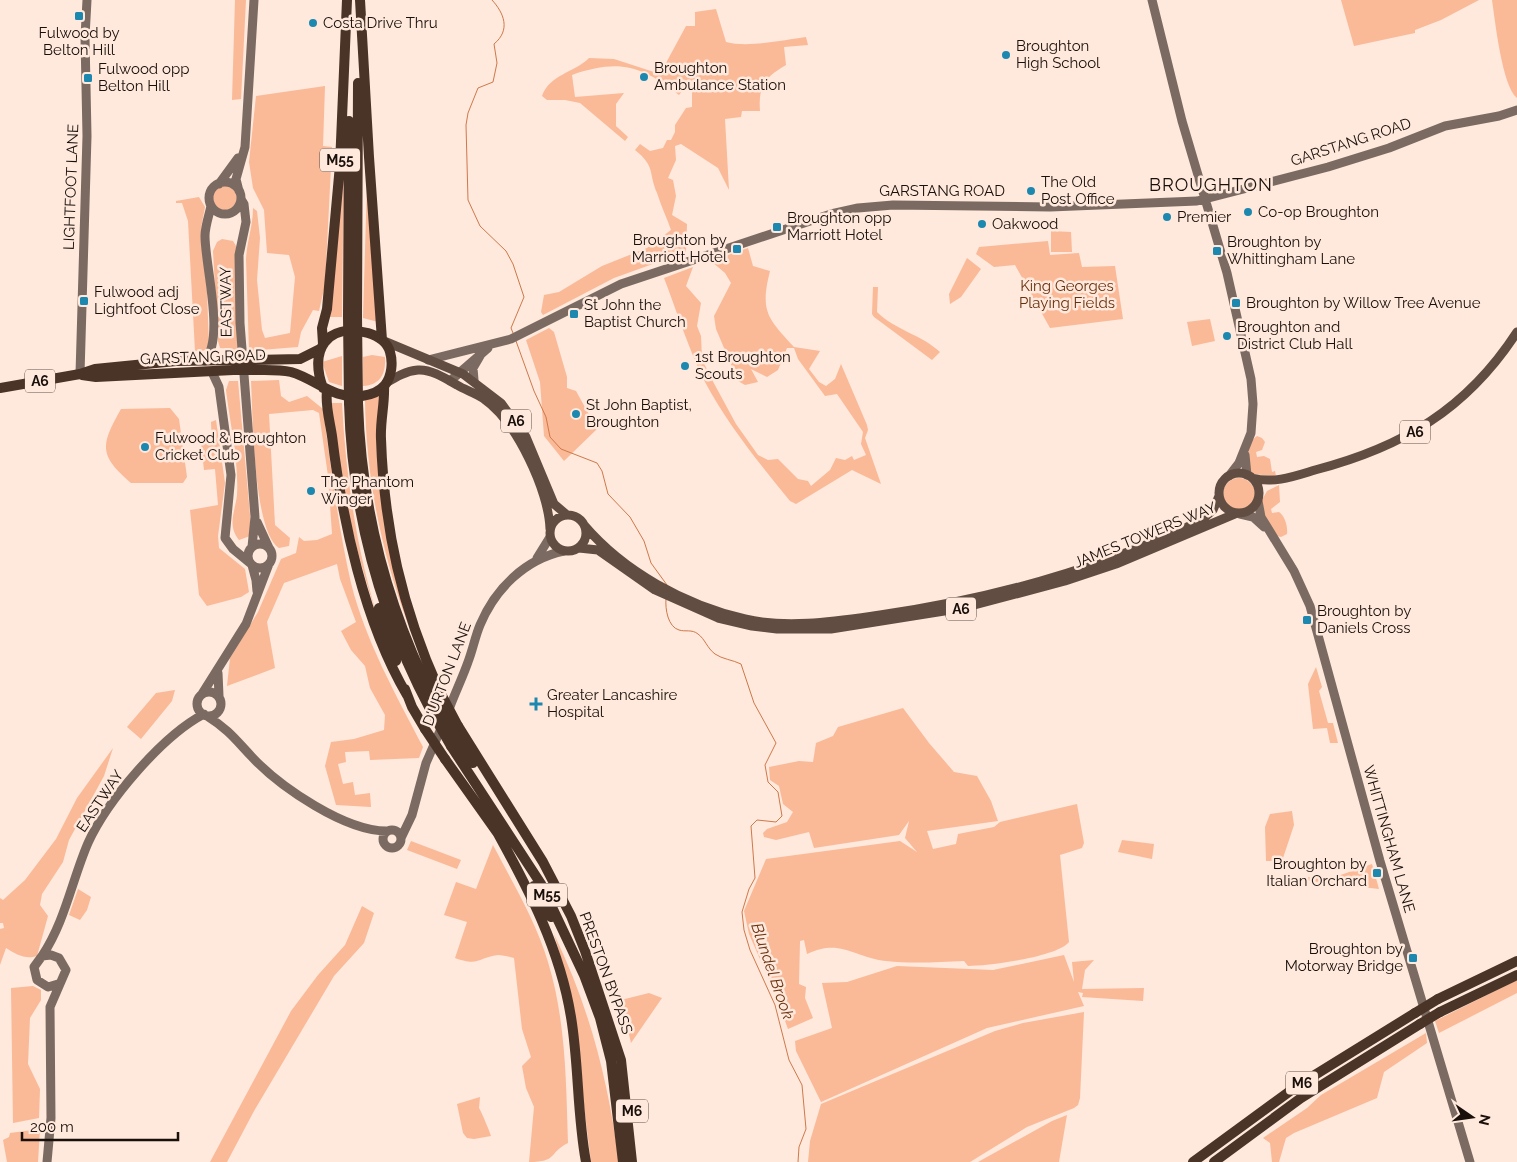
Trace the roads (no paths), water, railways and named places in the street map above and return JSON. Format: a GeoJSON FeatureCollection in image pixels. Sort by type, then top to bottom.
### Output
{"type":"FeatureCollection","features":[{"type":"Feature","properties":{"kind":"highway","name":"M55"},"geometry":{"type":"LineString","coordinates":[[347,0],[353,317],[351,489],[364,554],[386,632],[412,708],[445,759],[521,863],[558,929],[616,1060]]}},
{"type":"Feature","properties":{"kind":"highway","name":"M55"},"geometry":{"type":"LineString","coordinates":[[321,346],[340,165],[347,0]]}},
{"type":"Feature","properties":{"kind":"highway","name":"M55"},"geometry":{"type":"LineString","coordinates":[[353,317],[360,0]]}},
{"type":"Feature","properties":{"kind":"highway","name":"M55"},"geometry":{"type":"LineString","coordinates":[[360,0],[383,340]]}},
{"type":"Feature","properties":{"kind":"highway","name":"A6"},"geometry":{"type":"LineString","coordinates":[[321,346],[331,335],[345,331],[365,333],[383,340]]}},
{"type":"Feature","properties":{"kind":"highway"},"geometry":{"type":"LineString","coordinates":[[383,340],[390,350],[392,362],[385,384]]}},
{"type":"Feature","properties":{"kind":"highway","name":"GARSTANG ROAD"},"geometry":{"type":"LineString","coordinates":[[80,374],[96,377],[212,372],[231,367],[300,359],[321,346]]}},
{"type":"Feature","properties":{"kind":"highway"},"geometry":{"type":"LineString","coordinates":[[321,346],[318,372],[325,390]]}},
{"type":"Feature","properties":{"kind":"highway","name":"GARSTANG ROAD"},"geometry":{"type":"LineString","coordinates":[[0,388],[80,374],[96,369],[143,364],[222,360],[231,367]]}},
{"type":"Feature","properties":{"kind":"highway","name":"GARSTANG ROAD"},"geometry":{"type":"LineString","coordinates":[[252,365],[304,377],[325,390]]}},
{"type":"Feature","properties":{"kind":"highway","name":"M55"},"geometry":{"type":"LineString","coordinates":[[385,384],[381,415],[382,460],[392,546],[410,620],[439,690],[458,726],[508,808]]}},
{"type":"Feature","properties":{"kind":"highway","name":"A6"},"geometry":{"type":"LineString","coordinates":[[325,390],[354,397],[374,393],[385,384]]}},
{"type":"Feature","properties":{"kind":"highway","name":"M55"},"geometry":{"type":"LineString","coordinates":[[325,390],[336,469],[360,577],[386,655],[407,695]]}},
{"type":"Feature","properties":{"kind":"highway","name":"M55"},"geometry":{"type":"LineString","coordinates":[[353,403],[363,475],[378,550],[399,620],[453,742],[508,808]]}},
{"type":"Feature","properties":{"kind":"highway","name":"M55"},"geometry":{"type":"LineString","coordinates":[[352,463],[366,541],[376,578],[398,642],[431,711],[453,742],[531,866],[552,904],[584,975],[616,1060]]}},
{"type":"Feature","properties":{"kind":"highway","name":"PRESTON BYPASS"},"geometry":{"type":"LineString","coordinates":[[508,808],[543,862],[571,916],[592,969],[616,1060],[632,1162]]}},
{"type":"Feature","properties":{"kind":"highway","name":"M55"},"geometry":{"type":"LineString","coordinates":[[496,830],[536,906],[564,982],[576,1047],[586,1162]]}},
{"type":"Feature","properties":{"kind":"highway","name":"M6"},"geometry":{"type":"LineString","coordinates":[[1193,1162],[1297,1086],[1438,999],[1517,961]]}},
{"type":"Feature","properties":{"kind":"highway","name":"M6"},"geometry":{"type":"LineString","coordinates":[[1214,1162],[1301,1098],[1420,1024],[1440,1012],[1517,975]]}},
{"type":"Feature","properties":{"kind":"highway","name":"PRESTON BYPASS"},"geometry":{"type":"LineString","coordinates":[[616,1060],[623,1162]]}},
{"type":"Feature","properties":{"kind":"highway","name":"M6"},"geometry":{"type":"LineString","coordinates":[[616,1060],[640,1162]]}},
{"type":"Feature","properties":{"kind":"main road","name":"LIGHTFOOT LANE"},"geometry":{"type":"LineString","coordinates":[[80,374],[87,136],[85,37],[87,0]]}},
{"type":"Feature","properties":{"kind":"main road","name":"EASTWAY"},"geometry":{"type":"LineString","coordinates":[[252,547],[256,517],[240,323],[239,255],[244,236],[245,212],[237,174],[245,146],[254,0]]}},
{"type":"Feature","properties":{"kind":"main road"},"geometry":{"type":"LineString","coordinates":[[1152,0],[1182,122],[1227,273],[1252,384],[1253,421],[1245,450],[1237,468],[1220,487],[1219,496],[1226,509],[1239,514],[1251,510],[1258,498],[1258,486],[1250,477],[1244,464],[1245,450]]}},
{"type":"Feature","properties":{"kind":"main road","name":"GARSTANG ROAD"},"geometry":{"type":"LineString","coordinates":[[428,360],[488,348],[514,338],[599,294],[644,276],[831,214],[858,208],[893,205],[1050,207],[1206,199],[1328,167],[1389,148],[1438,128],[1498,116],[1517,110]]}},
{"type":"Feature","properties":{"kind":"main road","name":"GARSTANG ROAD"},"geometry":{"type":"LineString","coordinates":[[1498,116],[1517,117]]}},
{"type":"Feature","properties":{"kind":"main road","name":"EASTWAY"},"geometry":{"type":"LineString","coordinates":[[218,184],[229,172],[245,146]]}},
{"type":"Feature","properties":{"kind":"main road"},"geometry":{"type":"LineString","coordinates":[[205,236],[215,219],[228,214],[238,207],[240,195],[232,184],[218,184],[210,192],[211,206],[205,236],[211,280],[213,344],[216,354],[222,360]]}},
{"type":"Feature","properties":{"kind":"main road"},"geometry":{"type":"LineString","coordinates":[[211,206],[217,213],[239,217],[244,236]]}},
{"type":"Feature","properties":{"kind":"main road","name":"A6"},"geometry":{"type":"LineString","coordinates":[[1250,477],[1278,480],[1340,464],[1386,447],[1417,431],[1466,395],[1495,364],[1517,332]]}},
{"type":"Feature","properties":{"kind":"main road","name":"A6"},"geometry":{"type":"LineString","coordinates":[[383,340],[474,380],[501,403],[519,425],[532,447],[554,504],[567,515],[575,516],[584,525]]}},
{"type":"Feature","properties":{"kind":"main road"},"geometry":{"type":"LineString","coordinates":[[205,361],[210,356],[213,344]]}},
{"type":"Feature","properties":{"kind":"main road"},"geometry":{"type":"LineString","coordinates":[[474,380],[474,365],[488,348]]}},
{"type":"Feature","properties":{"kind":"main road","name":"GARSTANG ROAD"},"geometry":{"type":"LineString","coordinates":[[450,381],[458,372],[488,348]]}},
{"type":"Feature","properties":{"kind":"main road"},"geometry":{"type":"LineString","coordinates":[[219,387],[231,367]]}},
{"type":"Feature","properties":{"kind":"main road","name":"A6"},"geometry":{"type":"LineString","coordinates":[[385,384],[410,371],[420,369],[450,381],[486,401],[505,420],[519,438],[548,511],[550,533]]}},
{"type":"Feature","properties":{"kind":"main road"},"geometry":{"type":"LineString","coordinates":[[212,372],[219,387],[231,475],[225,538],[232,550],[251,564],[262,568],[269,564],[272,556],[269,548],[261,544],[243,551],[232,550]]}},
{"type":"Feature","properties":{"kind":"main road"},"geometry":{"type":"LineString","coordinates":[[1229,476],[1239,473],[1250,477]]}},
{"type":"Feature","properties":{"kind":"main road","name":"A6"},"geometry":{"type":"LineString","coordinates":[[1258,498],[1278,480]]}},
{"type":"Feature","properties":{"kind":"main road","name":"JAMES TOWERS WAY"},"geometry":{"type":"LineString","coordinates":[[584,525],[609,550],[651,581],[693,602],[745,619],[772,622],[830,621],[931,608],[1053,579],[1114,558],[1202,520],[1213,510],[1219,496]]}},
{"type":"Feature","properties":{"kind":"main road","name":"WHITTINGHAM LANE"},"geometry":{"type":"LineString","coordinates":[[1258,498],[1259,512],[1268,531],[1294,571],[1310,606],[1380,861],[1470,1162]]}},
{"type":"Feature","properties":{"kind":"main road","name":"JAMES TOWERS WAY"},"geometry":{"type":"LineString","coordinates":[[579,548],[598,550],[655,590],[718,618],[752,626],[777,629],[831,629],[963,608],[1066,581],[1116,564],[1239,514]]}},
{"type":"Feature","properties":{"kind":"main road","name":"WHITTINGHAM LANE"},"geometry":{"type":"LineString","coordinates":[[1239,514],[1253,517],[1268,531]]}},
{"type":"Feature","properties":{"kind":"main road"},"geometry":{"type":"LineString","coordinates":[[564,551],[555,546],[550,533],[556,519],[567,515]]}},
{"type":"Feature","properties":{"kind":"main road","name":"EASTWAY"},"geometry":{"type":"LineString","coordinates":[[256,517],[269,548]]}},
{"type":"Feature","properties":{"kind":"main road"},"geometry":{"type":"LineString","coordinates":[[579,548],[586,535],[584,525]]}},
{"type":"Feature","properties":{"kind":"main road","name":"D'URTON LANE"},"geometry":{"type":"LineString","coordinates":[[401,838],[412,815],[426,763],[463,676],[484,617],[507,583],[535,560],[546,548],[550,533]]}},
{"type":"Feature","properties":{"kind":"main road"},"geometry":{"type":"LineString","coordinates":[[251,564],[248,554],[252,547]]}},
{"type":"Feature","properties":{"kind":"main road","name":"A6"},"geometry":{"type":"LineString","coordinates":[[564,551],[579,548]]}},
{"type":"Feature","properties":{"kind":"main road","name":"D'URTON LANE"},"geometry":{"type":"LineString","coordinates":[[535,560],[564,551]]}},
{"type":"Feature","properties":{"kind":"main road","name":"EASTWAY"},"geometry":{"type":"LineString","coordinates":[[251,564],[256,580],[257,596]]}},
{"type":"Feature","properties":{"kind":"main road","name":"EASTWAY"},"geometry":{"type":"LineString","coordinates":[[184,727],[200,697],[218,673],[246,624],[269,564]]}},
{"type":"Feature","properties":{"kind":"main road"},"geometry":{"type":"LineString","coordinates":[[218,673],[220,701],[228,729]]}},
{"type":"Feature","properties":{"kind":"main road"},"geometry":{"type":"LineString","coordinates":[[220,701],[210,692],[200,697],[198,707],[205,715],[228,729],[252,758],[286,787],[339,818],[370,830],[398,832],[401,838],[396,847],[389,847],[370,830]]}},
{"type":"Feature","properties":{"kind":"main road"},"geometry":{"type":"LineString","coordinates":[[205,715],[218,712],[220,701]]}},
{"type":"Feature","properties":{"kind":"main road","name":"EASTWAY"},"geometry":{"type":"LineString","coordinates":[[48,1162],[51,1118],[50,1007],[43,985],[37,980],[34,972],[36,963],[54,936],[88,842],[108,811],[138,771],[161,747],[184,727],[205,715]]}},
{"type":"Feature","properties":{"kind":"main road"},"geometry":{"type":"LineString","coordinates":[[385,844],[384,837],[412,815]]}},
{"type":"Feature","properties":{"kind":"main road","name":"EASTWAY"},"geometry":{"type":"LineString","coordinates":[[50,1007],[58,984],[64,977],[66,970],[62,960],[56,956],[54,936]]}},
{"type":"Feature","properties":{"kind":"main road"},"geometry":{"type":"LineString","coordinates":[[42,956],[56,956]]}},
{"type":"Feature","properties":{"kind":"main road"},"geometry":{"type":"LineString","coordinates":[[43,985],[58,984]]}},
{"type":"Feature","properties":{"kind":"waterway","name":"Blundel Brook"},"geometry":{"type":"LineString","coordinates":[[492,0],[500,10],[504,27],[503,33],[494,44],[497,63],[493,82],[478,88],[468,113],[466,125],[468,200],[480,226],[506,251],[513,264],[524,297],[511,328],[513,333]]}},
{"type":"Feature","properties":{"kind":"waterway","name":"Blundel Brook"},"geometry":{"type":"LineString","coordinates":[[516,341],[534,391],[546,417],[550,437],[561,449],[597,463],[602,471],[608,494],[630,517],[644,541],[651,563],[667,585]]}},
{"type":"Feature","properties":{"kind":"waterway","name":"Blundel Brook"},"geometry":{"type":"LineString","coordinates":[[666,599],[668,617],[675,628],[681,631],[696,632],[715,654],[741,664],[754,703],[776,743],[765,765],[768,782],[778,792],[782,816],[776,822],[757,820],[751,826],[755,878],[749,889],[742,912],[744,930],[750,950],[775,1005],[789,1060],[802,1085],[806,1129],[799,1147],[798,1162]]}},
{"type":"Feature","properties":{"kind":"place","name":"Fulwood by Belton Hill"},"geometry":{"type":"Point","coordinates":[79,16]}},
{"type":"Feature","properties":{"kind":"place","name":"Costa Drive Thru"},"geometry":{"type":"Point","coordinates":[313,23]}},
{"type":"Feature","properties":{"kind":"place","name":"Broughton High School"},"geometry":{"type":"Point","coordinates":[1006,55]}},
{"type":"Feature","properties":{"kind":"place","name":"Broughton Ambulance Station"},"geometry":{"type":"Point","coordinates":[644,77]}},
{"type":"Feature","properties":{"kind":"place","name":"Fulwood opp Belton Hill"},"geometry":{"type":"Point","coordinates":[88,78]}},
{"type":"Feature","properties":{"kind":"place","name":"The Old Post Office"},"geometry":{"type":"Point","coordinates":[1031,191]}},
{"type":"Feature","properties":{"kind":"place","name":"Co-op Broughton"},"geometry":{"type":"Point","coordinates":[1248,212]}},
{"type":"Feature","properties":{"kind":"place","name":"Premier"},"geometry":{"type":"Point","coordinates":[1167,217]}},
{"type":"Feature","properties":{"kind":"place","name":"Oakwood"},"geometry":{"type":"Point","coordinates":[982,224]}},
{"type":"Feature","properties":{"kind":"place","name":"Broughton opp Marriott Hotel"},"geometry":{"type":"Point","coordinates":[777,227]}},
{"type":"Feature","properties":{"kind":"place","name":"Broughton by Marriott Hotel"},"geometry":{"type":"Point","coordinates":[737,249]}},
{"type":"Feature","properties":{"kind":"place","name":"Broughton by Whittingham Lane"},"geometry":{"type":"Point","coordinates":[1217,251]}},
{"type":"Feature","properties":{"kind":"place","name":"Fulwood adj Lightfoot Close"},"geometry":{"type":"Point","coordinates":[84,301]}},
{"type":"Feature","properties":{"kind":"place","name":"Broughton by Willow Tree Avenue"},"geometry":{"type":"Point","coordinates":[1236,303]}},
{"type":"Feature","properties":{"kind":"place","name":"St John the Baptist Church"},"geometry":{"type":"Point","coordinates":[574,314]}},
{"type":"Feature","properties":{"kind":"place","name":"Broughton and District Club Hall"},"geometry":{"type":"Point","coordinates":[1227,336]}},
{"type":"Feature","properties":{"kind":"place","name":"1st Broughton Scouts"},"geometry":{"type":"Point","coordinates":[685,366]}},
{"type":"Feature","properties":{"kind":"place","name":"St John Baptist, Broughton"},"geometry":{"type":"Point","coordinates":[576,414]}},
{"type":"Feature","properties":{"kind":"place","name":"Fulwood & Broughton Cricket Club"},"geometry":{"type":"Point","coordinates":[145,447]}},
{"type":"Feature","properties":{"kind":"place","name":"The Phantom Winger"},"geometry":{"type":"Point","coordinates":[311,491]}},
{"type":"Feature","properties":{"kind":"place","name":"Broughton by Daniels Cross"},"geometry":{"type":"Point","coordinates":[1307,620]}},
{"type":"Feature","properties":{"kind":"place","name":"Greater Lancashire Hospital"},"geometry":{"type":"Point","coordinates":[536,704]}},
{"type":"Feature","properties":{"kind":"place","name":"Broughton by Italian Orchard"},"geometry":{"type":"Point","coordinates":[1377,873]}},
{"type":"Feature","properties":{"kind":"place","name":"Broughton by Motorway Bridge"},"geometry":{"type":"Point","coordinates":[1413,958]}},
{"type":"Feature","properties":{"kind":"district","name":"BROUGHTON"},"geometry":{"type":"Point","coordinates":[1211,185]}},
{"type":"Feature","properties":{"kind":"park label","name":"King Georges Playing Fields"},"geometry":{"type":"Point","coordinates":[1067,294]}}]}
